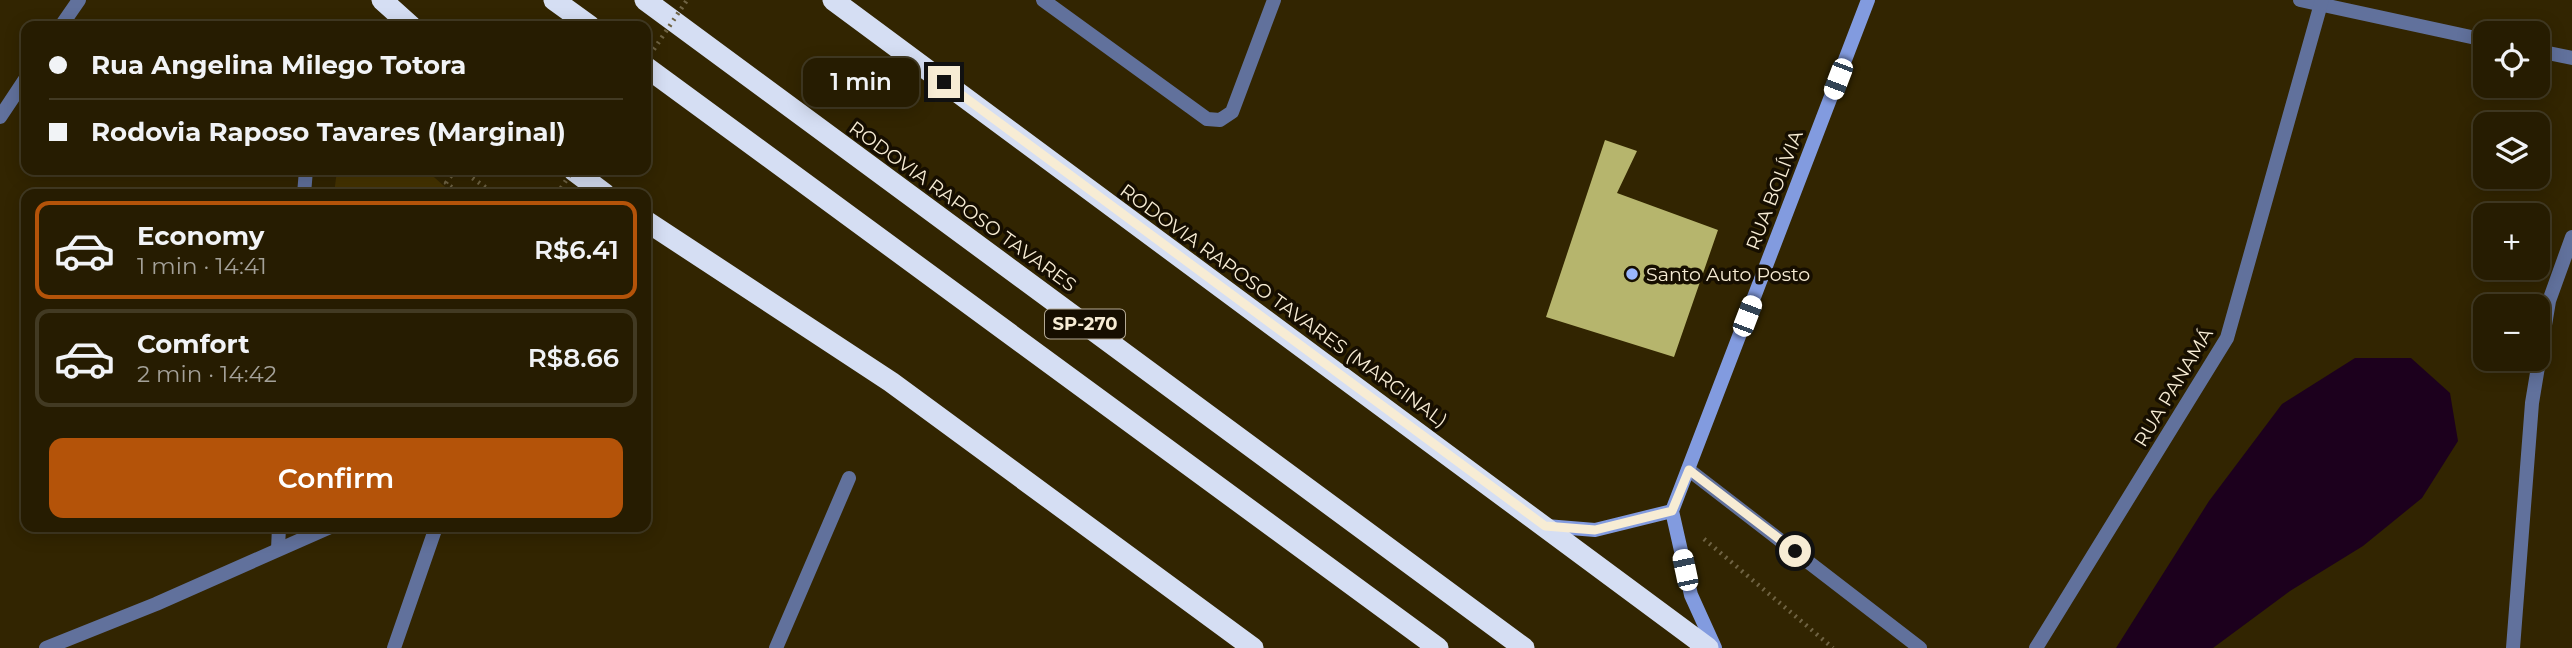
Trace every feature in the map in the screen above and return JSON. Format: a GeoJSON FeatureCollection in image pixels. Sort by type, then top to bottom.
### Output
{"type":"FeatureCollection","features":[{"type":"Feature","properties":{"kind":"highway"},"geometry":{"type":"LineString","coordinates":[[382,0],[405,21]]}},
{"type":"Feature","properties":{"kind":"highway"},"geometry":{"type":"LineString","coordinates":[[554,0],[583,21]]}},
{"type":"Feature","properties":{"kind":"highway","name":"RODOVIA RAPOSO TAVARES"},"geometry":{"type":"LineString","coordinates":[[645,0],[1524,648]]}},
{"type":"Feature","properties":{"kind":"highway","name":"RODOVIA RAPOSO TAVARES (MARGINAL)"},"geometry":{"type":"LineString","coordinates":[[833,0],[1708,648]]}},
{"type":"Feature","properties":{"kind":"highway","name":"SP-270"},"geometry":{"type":"LineString","coordinates":[[651,71],[1438,648]]}},
{"type":"Feature","properties":{"kind":"highway"},"geometry":{"type":"LineString","coordinates":[[651,224],[891,382],[1252,648]]}},
{"type":"Feature","properties":{"kind":"street"},"geometry":{"type":"LineString","coordinates":[[64,21],[79,0]]}},
{"type":"Feature","properties":{"kind":"street"},"geometry":{"type":"LineString","coordinates":[[1044,0],[1208,119],[1220,120],[1232,112],[1274,0]]}},
{"type":"Feature","properties":{"kind":"street","name":"RUA BOLÍVIA"},"geometry":{"type":"LineString","coordinates":[[1672,511],[1868,0]]}},
{"type":"Feature","properties":{"kind":"street"},"geometry":{"type":"LineString","coordinates":[[2300,0],[2473,37]]}},
{"type":"Feature","properties":{"kind":"street","name":"RUA PANAMÁ"},"geometry":{"type":"LineString","coordinates":[[2036,648],[2227,338],[2322,3]]}},
{"type":"Feature","properties":{"kind":"street"},"geometry":{"type":"LineString","coordinates":[[2550,53],[2572,58]]}},
{"type":"Feature","properties":{"kind":"street"},"geometry":{"type":"LineString","coordinates":[[0,117],[21,86]]}},
{"type":"Feature","properties":{"kind":"street"},"geometry":{"type":"LineString","coordinates":[[2513,648],[2532,403],[2549,301],[2572,237]]}},
{"type":"Feature","properties":{"kind":"street"},"geometry":{"type":"LineString","coordinates":[[1689,470],[1920,648]]}},
{"type":"Feature","properties":{"kind":"street"},"geometry":{"type":"LineString","coordinates":[[776,648],[849,478]]}},
{"type":"Feature","properties":{"kind":"street"},"geometry":{"type":"LineString","coordinates":[[1545,526],[1595,530],[1672,511],[1691,595],[1715,648]]}},
{"type":"Feature","properties":{"kind":"street"},"geometry":{"type":"LineString","coordinates":[[278,550],[279,532]]}},
{"type":"Feature","properties":{"kind":"street"},"geometry":{"type":"LineString","coordinates":[[46,648],[156,604],[319,532]]}},
{"type":"Feature","properties":{"kind":"street"},"geometry":{"type":"LineString","coordinates":[[394,648],[434,532]]}},
{"type":"Feature","properties":{"kind":"path"},"geometry":{"type":"LineString","coordinates":[[651,54],[687,0]]}},
{"type":"Feature","properties":{"kind":"path"},"geometry":{"type":"LineString","coordinates":[[452,175],[446,183],[454,189]]}},
{"type":"Feature","properties":{"kind":"path"},"geometry":{"type":"LineString","coordinates":[[468,175],[488,189]]}},
{"type":"Feature","properties":{"kind":"path"},"geometry":{"type":"LineString","coordinates":[[569,189],[585,182]]}},
{"type":"Feature","properties":{"kind":"path"},"geometry":{"type":"LineString","coordinates":[[1672,511],[1833,648]]}},
{"type":"Feature","properties":{"kind":"shaded area"},"geometry":{"type":"Polygon","coordinates":[[[336,175],[432,175],[447,189],[335,189],[336,175]]]}},
{"type":"Feature","properties":{"kind":"shaded area"},"geometry":{"type":"Polygon","coordinates":[[[2355,358],[2411,358],[2450,393],[2458,441],[2422,498],[2363,546],[2290,591],[2213,648],[2116,648],[2209,501],[2282,404],[2355,358]]]}},
{"type":"Feature","properties":{"kind":"building","name":"Santo Auto Posto"},"geometry":{"type":"Polygon","coordinates":[[[1605,140],[1637,151],[1617,193],[1718,230],[1674,357],[1546,317],[1605,140]]]}},
{"type":"Feature","properties":{"kind":"place","name":"Santo Auto Posto"},"geometry":{"type":"Point","coordinates":[1632,274]}},
{"type":"Feature","properties":{"kind":"route"},"geometry":{"type":"LineString","coordinates":[[944,82],[1545,526],[1595,530],[1672,511],[1689,470],[1795,551]]}}]}
